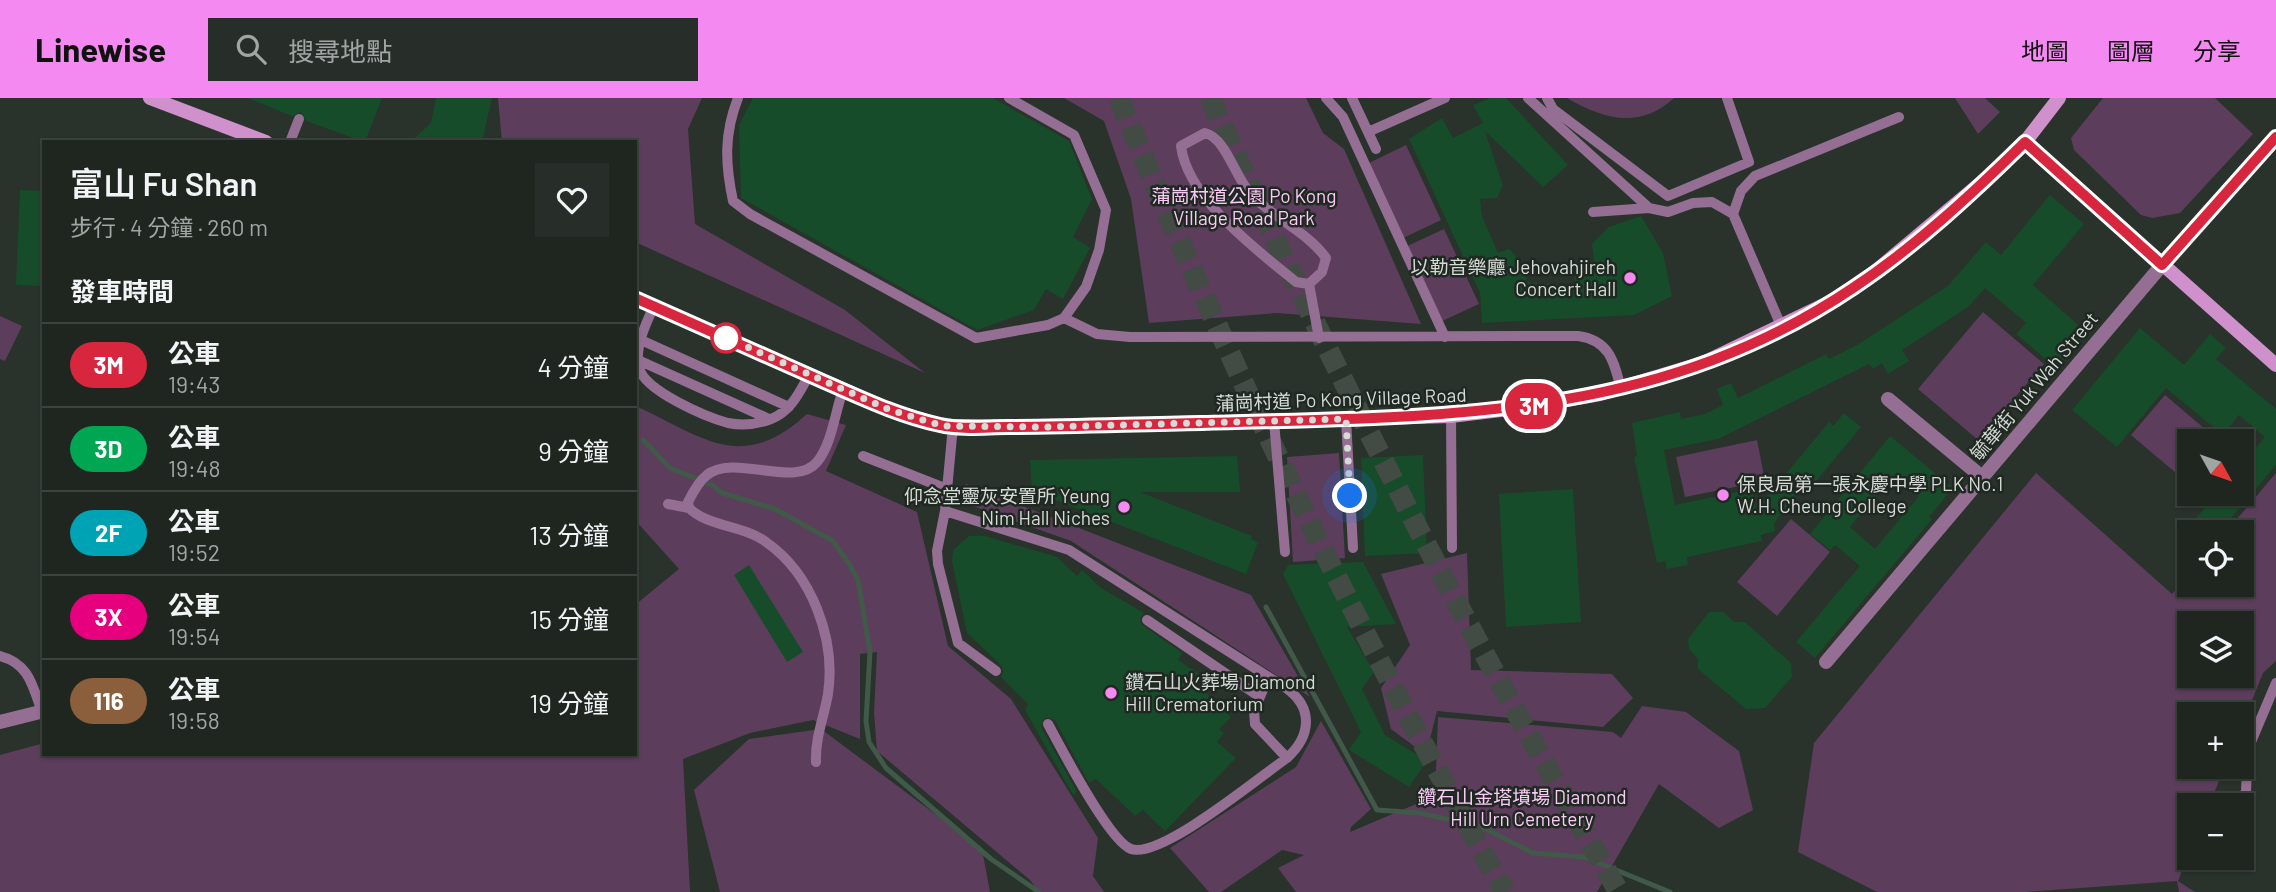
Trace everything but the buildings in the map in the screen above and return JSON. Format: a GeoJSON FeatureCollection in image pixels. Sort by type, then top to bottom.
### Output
{"type":"FeatureCollection","features":[{"type":"Feature","properties":{"kind":"main road"},"geometry":{"type":"LineString","coordinates":[[150,98],[261,140]]}},
{"type":"Feature","properties":{"kind":"main road","name":"蒲崗村道 Po Kong Village Road"},"geometry":{"type":"LineString","coordinates":[[637,299],[890,410],[953,426],[1451,416],[1548,404],[1621,389],[1703,363],[1782,328],[1832,301],[1877,271],[1968,196],[2025,142],[2059,98]]}},
{"type":"Feature","properties":{"kind":"main road"},"geometry":{"type":"LineString","coordinates":[[2025,142],[2276,365]]}},
{"type":"Feature","properties":{"kind":"street","name":"毓華街 Yuk Wah Street"},"geometry":{"type":"LineString","coordinates":[[1826,662],[2162,265],[2276,137]]}},
{"type":"Feature","properties":{"kind":"street"},"geometry":{"type":"LineString","coordinates":[[1888,399],[1982,477]]}},
{"type":"Feature","properties":{"kind":"street"},"geometry":{"type":"LineString","coordinates":[[0,722],[42,712]]}},
{"type":"Feature","properties":{"kind":"lane"},"geometry":{"type":"LineString","coordinates":[[738,98],[728,123],[725,164],[733,201],[750,214],[976,338],[1048,325],[1064,318],[1086,287],[1099,250],[1106,210],[1074,135],[1009,98]]}},
{"type":"Feature","properties":{"kind":"lane"},"geometry":{"type":"LineString","coordinates":[[1326,98],[1343,117],[1445,337]]}},
{"type":"Feature","properties":{"kind":"lane"},"geometry":{"type":"LineString","coordinates":[[1337,110],[1341,98]]}},
{"type":"Feature","properties":{"kind":"lane"},"geometry":{"type":"LineString","coordinates":[[1352,98],[1376,149]]}},
{"type":"Feature","properties":{"kind":"lane"},"geometry":{"type":"LineString","coordinates":[[1368,132],[1446,98]]}},
{"type":"Feature","properties":{"kind":"lane"},"geometry":{"type":"LineString","coordinates":[[1528,98],[1649,208]]}},
{"type":"Feature","properties":{"kind":"lane"},"geometry":{"type":"LineString","coordinates":[[1547,98],[1553,109],[1668,196],[1749,162],[1727,98]]}},
{"type":"Feature","properties":{"kind":"lane"},"geometry":{"type":"LineString","coordinates":[[1733,214],[1741,191],[1755,176],[1899,117]]}},
{"type":"Feature","properties":{"kind":"lane"},"geometry":{"type":"LineString","coordinates":[[291,140],[299,119]]}},
{"type":"Feature","properties":{"kind":"lane"},"geometry":{"type":"LineString","coordinates":[[1205,133],[1213,135],[1248,191],[1275,218],[1320,249],[1326,258],[1322,272],[1309,284],[1296,282],[1207,202],[1182,156],[1181,146],[1184,142],[1205,133]]}},
{"type":"Feature","properties":{"kind":"lane"},"geometry":{"type":"LineString","coordinates":[[1593,212],[1649,208],[1668,212],[1693,203],[1712,202],[1733,214],[1782,328]]}},
{"type":"Feature","properties":{"kind":"lane"},"geometry":{"type":"LineString","coordinates":[[1309,284],[1319,338]]}},
{"type":"Feature","properties":{"kind":"lane"},"geometry":{"type":"LineString","coordinates":[[654,306],[641,340],[638,359],[644,379],[674,399],[727,422],[754,424],[770,419],[789,407],[809,375]]}},
{"type":"Feature","properties":{"kind":"lane"},"geometry":{"type":"LineString","coordinates":[[1064,318],[1097,334],[1130,337],[1591,337],[1602,343],[1611,355],[1621,389]]}},
{"type":"Feature","properties":{"kind":"lane"},"geometry":{"type":"LineString","coordinates":[[641,340],[789,407]]}},
{"type":"Feature","properties":{"kind":"lane"},"geometry":{"type":"LineString","coordinates":[[638,359],[770,419]]}},
{"type":"Feature","properties":{"kind":"lane"},"geometry":{"type":"LineString","coordinates":[[689,508],[691,497],[707,474],[727,469],[795,472],[806,470],[816,463],[824,449],[843,390]]}},
{"type":"Feature","properties":{"kind":"lane"},"geometry":{"type":"LineString","coordinates":[[1451,416],[1452,548]]}},
{"type":"Feature","properties":{"kind":"lane"},"geometry":{"type":"LineString","coordinates":[[1346,419],[1353,548]]}},
{"type":"Feature","properties":{"kind":"lane"},"geometry":{"type":"LineString","coordinates":[[1274,421],[1285,552]]}},
{"type":"Feature","properties":{"kind":"lane"},"geometry":{"type":"LineString","coordinates":[[953,426],[945,510],[937,551],[955,636],[967,652],[996,671]]}},
{"type":"Feature","properties":{"kind":"lane"},"geometry":{"type":"LineString","coordinates":[[863,456],[947,489]]}},
{"type":"Feature","properties":{"kind":"lane"},"geometry":{"type":"LineString","coordinates":[[668,503],[689,508],[700,518],[744,530],[770,544],[812,595],[823,627],[829,669],[816,762]]}},
{"type":"Feature","properties":{"kind":"lane"},"geometry":{"type":"LineString","coordinates":[[945,510],[1069,550],[1298,697],[1306,714],[1306,732],[1300,745],[1287,758],[1170,841],[1141,850],[1129,849],[1118,839],[1096,809],[1048,724]]}},
{"type":"Feature","properties":{"kind":"lane"},"geometry":{"type":"LineString","coordinates":[[1147,620],[1260,697]]}},
{"type":"Feature","properties":{"kind":"lane"},"geometry":{"type":"LineString","coordinates":[[0,656],[21,664],[31,678],[42,709]]}},
{"type":"Feature","properties":{"kind":"lane"},"geometry":{"type":"LineString","coordinates":[[1268,678],[1254,710],[1255,724],[1287,758]]}},
{"type":"Feature","properties":{"kind":"lane"},"geometry":{"type":"LineString","coordinates":[[2245,793],[2248,749],[2276,683]]}},
{"type":"Feature","properties":{"kind":"green space"},"geometry":{"type":"Polygon","coordinates":[[[498,98],[702,98],[688,129],[695,224],[845,310],[925,373],[637,243],[637,140],[502,140],[498,98]]]}},
{"type":"Feature","properties":{"kind":"green space","name":"蒲崗村道公園 Po Kong Village Road Park"},"geometry":{"type":"Polygon","coordinates":[[[1064,98],[1306,98],[1323,133],[1344,149],[1421,324],[1277,313],[1149,323],[1131,199],[1104,121],[1064,98]]]}},
{"type":"Feature","properties":{"kind":"green space"},"geometry":{"type":"Polygon","coordinates":[[[1567,98],[1674,98],[1648,114],[1621,118],[1607,116],[1567,98]]]}},
{"type":"Feature","properties":{"kind":"green space"},"geometry":{"type":"Polygon","coordinates":[[[1955,98],[1985,98],[2000,112],[1978,134],[1955,98]]]}},
{"type":"Feature","properties":{"kind":"green space"},"geometry":{"type":"Polygon","coordinates":[[[2103,98],[2215,98],[2253,134],[2180,213],[2152,218],[2141,215],[2074,150],[2071,138],[2103,98]]]}},
{"type":"Feature","properties":{"kind":"green space"},"geometry":{"type":"Polygon","coordinates":[[[1406,145],[1441,220],[1401,239],[1367,164],[1406,145]]]}},
{"type":"Feature","properties":{"kind":"green space"},"geometry":{"type":"Polygon","coordinates":[[[1444,229],[1479,304],[1440,322],[1405,247],[1444,229]]]}},
{"type":"Feature","properties":{"kind":"green space"},"geometry":{"type":"Polygon","coordinates":[[[1983,312],[2044,364],[1978,440],[1918,389],[1983,312]]]}},
{"type":"Feature","properties":{"kind":"green space"},"geometry":{"type":"Polygon","coordinates":[[[0,316],[22,326],[5,361],[0,359],[0,316]]]}},
{"type":"Feature","properties":{"kind":"green space"},"geometry":{"type":"Polygon","coordinates":[[[2165,395],[2205,429],[2177,429],[2177,474],[2131,435],[2165,395]]]}},
{"type":"Feature","properties":{"kind":"green space"},"geometry":{"type":"Polygon","coordinates":[[[637,404],[685,431],[725,445],[744,446],[763,442],[784,432],[807,414],[846,425],[826,471],[917,512],[948,646],[1011,699],[1098,838],[1093,876],[1104,892],[1039,892],[1030,880],[877,751],[874,713],[877,652],[860,654],[860,739],[813,720],[750,733],[683,759],[690,892],[0,892],[0,755],[42,744],[42,756],[637,756],[637,603],[679,569],[637,522],[637,404]]]}},
{"type":"Feature","properties":{"kind":"green space"},"geometry":{"type":"Polygon","coordinates":[[[1757,440],[1765,481],[1685,497],[1676,457],[1757,440]]]}},
{"type":"Feature","properties":{"kind":"green space"},"geometry":{"type":"Polygon","coordinates":[[[1339,453],[1345,558],[1293,562],[1287,457],[1339,453]]]}},
{"type":"Feature","properties":{"kind":"green space"},"geometry":{"type":"Polygon","coordinates":[[[2036,473],[2172,594],[2177,588],[2177,597],[2254,597],[2254,520],[2236,520],[2248,506],[2254,506],[2254,499],[2276,473],[2276,661],[2263,673],[2251,702],[2177,702],[2177,779],[2220,779],[2214,793],[2177,793],[2177,870],[2182,870],[2178,881],[2195,892],[2179,892],[2177,881],[2025,892],[1877,892],[1798,852],[1814,743],[2036,473]]]}},
{"type":"Feature","properties":{"kind":"green space"},"geometry":{"type":"Polygon","coordinates":[[[966,484],[1251,595],[1310,697],[1071,541],[964,503],[966,484]]]}},
{"type":"Feature","properties":{"kind":"green space"},"geometry":{"type":"Polygon","coordinates":[[[1791,519],[1830,552],[1777,616],[1737,582],[1791,519]]]}},
{"type":"Feature","properties":{"kind":"green space"},"geometry":{"type":"Polygon","coordinates":[[[1467,553],[1471,670],[1612,674],[1633,698],[1603,727],[1437,711],[1426,755],[1391,729],[1381,688],[1410,645],[1381,574],[1467,553]]]}},
{"type":"Feature","properties":{"kind":"green space","name":"鑽石山金塔墳場 Diamond Hill Urn Cemetery"},"geometry":{"type":"Polygon","coordinates":[[[1642,706],[1686,712],[1739,751],[1753,810],[1719,828],[1659,784],[1597,892],[1296,892],[1278,868],[1304,855],[1282,850],[1221,892],[1209,892],[1170,848],[1296,767],[1321,721],[1371,809],[1351,827],[1350,832],[1435,796],[1438,717],[1613,732],[1621,738],[1642,706]]]}},
{"type":"Feature","properties":{"kind":"green space"},"geometry":{"type":"Polygon","coordinates":[[[821,729],[982,849],[990,892],[720,892],[694,790],[749,739],[821,729]]]}},
{"type":"Feature","properties":{"kind":"waterway"},"geometry":{"type":"LineString","coordinates":[[643,440],[670,468],[712,485],[722,493],[775,509],[833,541],[858,580],[870,652],[866,721],[869,742],[886,768],[991,859],[1039,892]]}},
{"type":"Feature","properties":{"kind":"waterway"},"geometry":{"type":"LineString","coordinates":[[1266,607],[1377,810],[1420,813],[1482,827],[1533,853],[1584,857],[1670,892]]}},
{"type":"Feature","properties":{"kind":"tunnel"},"geometry":{"type":"LineString","coordinates":[[1119,98],[1206,301],[1299,501],[1399,698],[1505,892]]}},
{"type":"Feature","properties":{"kind":"tunnel"},"geometry":{"type":"LineString","coordinates":[[1210,98],[1304,301],[1404,501],[1508,698],[1619,892]]}},
{"type":"Feature","properties":{"kind":"bus line","name":"3M"},"geometry":{"type":"LineString","coordinates":[[637,299],[890,410],[943,426],[1045,427],[1451,416],[1559,402],[1621,389],[1703,363],[1782,328],[1832,301],[1877,271],[1968,196],[2025,142],[2162,265],[2276,137]]}},
{"type":"Feature","properties":{"kind":"place","name":"以勒音樂廳 Jehovahjireh Concert Hall"},"geometry":{"type":"Point","coordinates":[1630,278]}},
{"type":"Feature","properties":{"kind":"place","name":"保良局第一張永慶中學 PLK No.1 W.H. Cheung College"},"geometry":{"type":"Point","coordinates":[1723,495]}},
{"type":"Feature","properties":{"kind":"place","name":"仰念堂靈灰安置所 Yeung Nim Hall Niches"},"geometry":{"type":"Point","coordinates":[1124,507]}},
{"type":"Feature","properties":{"kind":"place","name":"鑽石山火葬場 Diamond Hill Crematorium"},"geometry":{"type":"Point","coordinates":[1111,693]}},
{"type":"Feature","properties":{"kind":"route"},"geometry":{"type":"LineString","coordinates":[[726,338],[720,335],[890,410],[943,426],[1045,427],[1346,419],[1350,496]]}}]}
